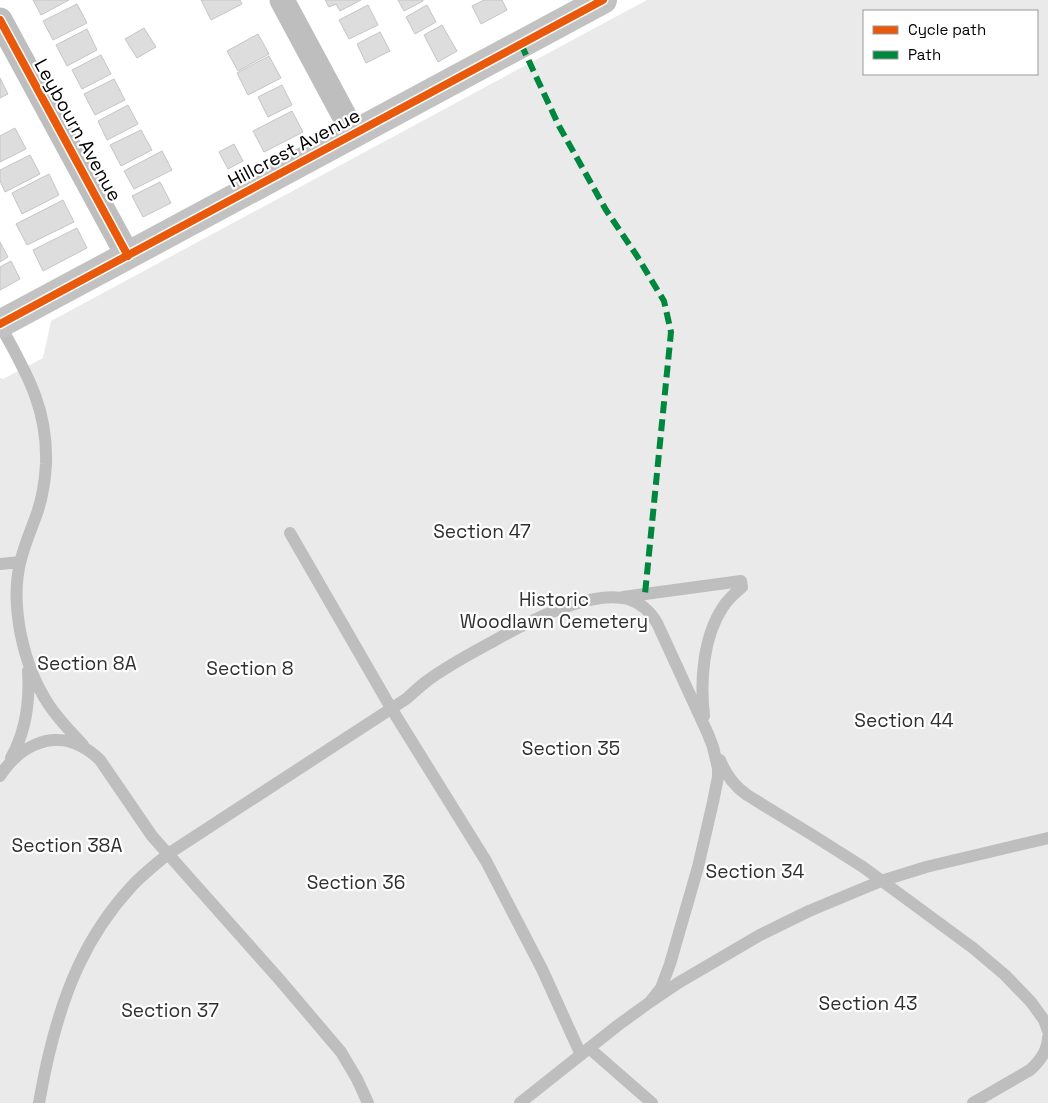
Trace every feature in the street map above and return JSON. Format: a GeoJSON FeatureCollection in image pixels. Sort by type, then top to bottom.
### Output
{"type":"FeatureCollection","features":[{"type":"Feature","properties":{"kind":"street"},"geometry":{"type":"LineString","coordinates":[[282,0],[354,134]]}},
{"type":"Feature","properties":{"kind":"street","name":"Hillcrest Avenue"},"geometry":{"type":"LineString","coordinates":[[0,325],[603,0]]}},
{"type":"Feature","properties":{"kind":"street","name":"Leybourn Avenue"},"geometry":{"type":"LineString","coordinates":[[0,20],[128,256]]}},
{"type":"Feature","properties":{"kind":"lane"},"geometry":{"type":"LineString","coordinates":[[0,325],[24,368],[37,399],[46,446],[46,465],[41,498],[20,562],[17,594],[20,628],[34,678],[49,706],[87,750]]}},
{"type":"Feature","properties":{"kind":"lane"},"geometry":{"type":"LineString","coordinates":[[290,533],[391,708],[465,826],[502,891],[585,1052],[652,1103]]}},
{"type":"Feature","properties":{"kind":"lane"},"geometry":{"type":"LineString","coordinates":[[0,564],[20,562]]}},
{"type":"Feature","properties":{"kind":"lane"},"geometry":{"type":"LineString","coordinates":[[618,598],[741,581],[742,587],[727,601],[716,621],[706,653],[702,695],[704,718],[708,734]]}},
{"type":"Feature","properties":{"kind":"lane"},"geometry":{"type":"LineString","coordinates":[[39,1103],[53,1040],[71,980],[88,946],[107,916],[131,887],[168,854],[406,699],[427,681],[471,653],[530,621],[550,613],[602,598],[629,599],[645,607],[651,613],[728,777],[737,788],[821,840],[973,948],[1005,975],[1032,1002],[1044,1020],[1048,1031]]}},
{"type":"Feature","properties":{"kind":"lane"},"geometry":{"type":"LineString","coordinates":[[8,765],[19,740],[26,712],[29,681],[27,655]]}},
{"type":"Feature","properties":{"kind":"lane"},"geometry":{"type":"LineString","coordinates":[[0,776],[8,765],[23,751],[44,742],[57,740],[69,742],[94,754],[152,836],[297,999],[337,1047],[368,1103]]}},
{"type":"Feature","properties":{"kind":"lane"},"geometry":{"type":"LineString","coordinates":[[650,1002],[661,988],[670,964],[698,867],[718,777],[713,746]]}},
{"type":"Feature","properties":{"kind":"lane"},"geometry":{"type":"LineString","coordinates":[[520,1103],[616,1026],[650,1002],[678,983],[760,935],[809,911],[881,881],[926,867],[1048,838]]}},
{"type":"Feature","properties":{"kind":"lane"},"geometry":{"type":"LineString","coordinates":[[973,1103],[1030,1070],[1038,1063],[1048,1044],[1048,1037]]}},
{"type":"Feature","properties":{"kind":"green space","name":"Historic Woodlawn Cemetery"},"geometry":{"type":"Polygon","coordinates":[[[647,0],[1048,0],[1048,1103],[0,1103],[0,378],[3,379],[43,358],[51,321],[647,0]]]}},
{"type":"Feature","properties":{"kind":"building"},"geometry":{"type":"Polygon","coordinates":[[[33,0],[69,0],[41,15],[33,0]]]}},
{"type":"Feature","properties":{"kind":"building"},"geometry":{"type":"Polygon","coordinates":[[[201,0],[240,0],[242,4],[211,20],[201,0]]]}},
{"type":"Feature","properties":{"kind":"building"},"geometry":{"type":"Polygon","coordinates":[[[325,0],[361,0],[340,11],[336,4],[329,7],[325,0]]]}},
{"type":"Feature","properties":{"kind":"building"},"geometry":{"type":"Polygon","coordinates":[[[398,0],[423,0],[423,1],[404,11],[398,0]]]}},
{"type":"Feature","properties":{"kind":"building"},"geometry":{"type":"Polygon","coordinates":[[[484,0],[502,0],[507,10],[481,24],[472,6],[484,0]]]}},
{"type":"Feature","properties":{"kind":"building"},"geometry":{"type":"Polygon","coordinates":[[[77,4],[87,23],[53,40],[43,21],[77,4]]]}},
{"type":"Feature","properties":{"kind":"building"},"geometry":{"type":"Polygon","coordinates":[[[368,5],[378,25],[349,39],[339,20],[368,5]]]}},
{"type":"Feature","properties":{"kind":"building"},"geometry":{"type":"Polygon","coordinates":[[[427,5],[436,22],[415,34],[406,17],[427,5]]]}},
{"type":"Feature","properties":{"kind":"building"},"geometry":{"type":"Polygon","coordinates":[[[442,25],[457,51],[438,62],[424,35],[442,25]]]}},
{"type":"Feature","properties":{"kind":"building"},"geometry":{"type":"Polygon","coordinates":[[[144,28],[156,47],[137,58],[125,39],[144,28]]]}},
{"type":"Feature","properties":{"kind":"building"},"geometry":{"type":"Polygon","coordinates":[[[87,29],[97,50],[67,66],[56,45],[87,29]]]}},
{"type":"Feature","properties":{"kind":"building"},"geometry":{"type":"Polygon","coordinates":[[[380,32],[390,51],[366,63],[357,44],[380,32]]]}},
{"type":"Feature","properties":{"kind":"building"},"geometry":{"type":"Polygon","coordinates":[[[258,34],[269,54],[238,71],[227,51],[258,34]]]}},
{"type":"Feature","properties":{"kind":"building"},"geometry":{"type":"Polygon","coordinates":[[[101,55],[111,74],[82,89],[72,70],[101,55]]]}},
{"type":"Feature","properties":{"kind":"building"},"geometry":{"type":"Polygon","coordinates":[[[269,56],[281,78],[248,95],[237,73],[269,56]]]}},
{"type":"Feature","properties":{"kind":"building"},"geometry":{"type":"Polygon","coordinates":[[[0,78],[8,94],[0,98],[0,78]]]}},
{"type":"Feature","properties":{"kind":"building"},"geometry":{"type":"Polygon","coordinates":[[[114,79],[125,100],[95,115],[84,94],[114,79]]]}},
{"type":"Feature","properties":{"kind":"building"},"geometry":{"type":"Polygon","coordinates":[[[282,85],[292,105],[268,117],[258,97],[282,85]]]}},
{"type":"Feature","properties":{"kind":"building"},"geometry":{"type":"Polygon","coordinates":[[[128,105],[138,124],[107,140],[98,121],[128,105]]]}},
{"type":"Feature","properties":{"kind":"building"},"geometry":{"type":"Polygon","coordinates":[[[292,111],[303,132],[264,152],[253,131],[292,111]]]}},
{"type":"Feature","properties":{"kind":"building"},"geometry":{"type":"Polygon","coordinates":[[[15,128],[26,149],[0,162],[0,136],[15,128]]]}},
{"type":"Feature","properties":{"kind":"building"},"geometry":{"type":"Polygon","coordinates":[[[141,130],[152,150],[121,166],[110,145],[141,130]]]}},
{"type":"Feature","properties":{"kind":"building"},"geometry":{"type":"Polygon","coordinates":[[[234,144],[243,161],[228,169],[219,152],[234,144]]]}},
{"type":"Feature","properties":{"kind":"building"},"geometry":{"type":"Polygon","coordinates":[[[162,151],[172,170],[134,189],[124,171],[162,151]]]}},
{"type":"Feature","properties":{"kind":"building"},"geometry":{"type":"Polygon","coordinates":[[[30,155],[40,174],[5,192],[0,181],[0,170],[30,155]]]}},
{"type":"Feature","properties":{"kind":"building"},"geometry":{"type":"Polygon","coordinates":[[[49,174],[59,195],[22,214],[12,193],[49,174]]]}},
{"type":"Feature","properties":{"kind":"building"},"geometry":{"type":"Polygon","coordinates":[[[160,182],[171,203],[143,217],[132,196],[160,182]]]}},
{"type":"Feature","properties":{"kind":"building"},"geometry":{"type":"Polygon","coordinates":[[[63,200],[74,222],[27,245],[16,224],[63,200]]]}},
{"type":"Feature","properties":{"kind":"building"},"geometry":{"type":"Polygon","coordinates":[[[77,228],[87,248],[43,271],[33,250],[77,228]]]}},
{"type":"Feature","properties":{"kind":"building"},"geometry":{"type":"Polygon","coordinates":[[[0,242],[8,257],[0,262],[0,242]]]}},
{"type":"Feature","properties":{"kind":"building"},"geometry":{"type":"Polygon","coordinates":[[[11,261],[20,279],[0,290],[0,267],[11,261]]]}},
{"type":"Feature","properties":{"kind":"marked path"},"geometry":{"type":"LineString","coordinates":[[521,44],[559,126],[606,210],[664,301],[671,332],[645,594]]}},
{"type":"Feature","properties":{"kind":"cycle path"},"geometry":{"type":"LineString","coordinates":[[0,324],[603,0]]}},
{"type":"Feature","properties":{"kind":"cycle path"},"geometry":{"type":"LineString","coordinates":[[0,20],[128,256]]}},
{"type":"Feature","properties":{"kind":"park label","name":"Section 47"},"geometry":{"type":"Point","coordinates":[482,531]}},
{"type":"Feature","properties":{"kind":"park label","name":"Section 8A"},"geometry":{"type":"Point","coordinates":[87,663]}},
{"type":"Feature","properties":{"kind":"park label","name":"Section 8"},"geometry":{"type":"Point","coordinates":[250,668]}},
{"type":"Feature","properties":{"kind":"park label","name":"Section 44"},"geometry":{"type":"Point","coordinates":[904,720]}},
{"type":"Feature","properties":{"kind":"park label","name":"Section 35"},"geometry":{"type":"Point","coordinates":[571,748]}},
{"type":"Feature","properties":{"kind":"park label","name":"Section 38A"},"geometry":{"type":"Point","coordinates":[67,845]}},
{"type":"Feature","properties":{"kind":"park label","name":"Section 34"},"geometry":{"type":"Point","coordinates":[755,871]}},
{"type":"Feature","properties":{"kind":"park label","name":"Section 36"},"geometry":{"type":"Point","coordinates":[356,882]}},
{"type":"Feature","properties":{"kind":"park label","name":"Section 43"},"geometry":{"type":"Point","coordinates":[868,1003]}},
{"type":"Feature","properties":{"kind":"park label","name":"Section 37"},"geometry":{"type":"Point","coordinates":[170,1010]}}]}
